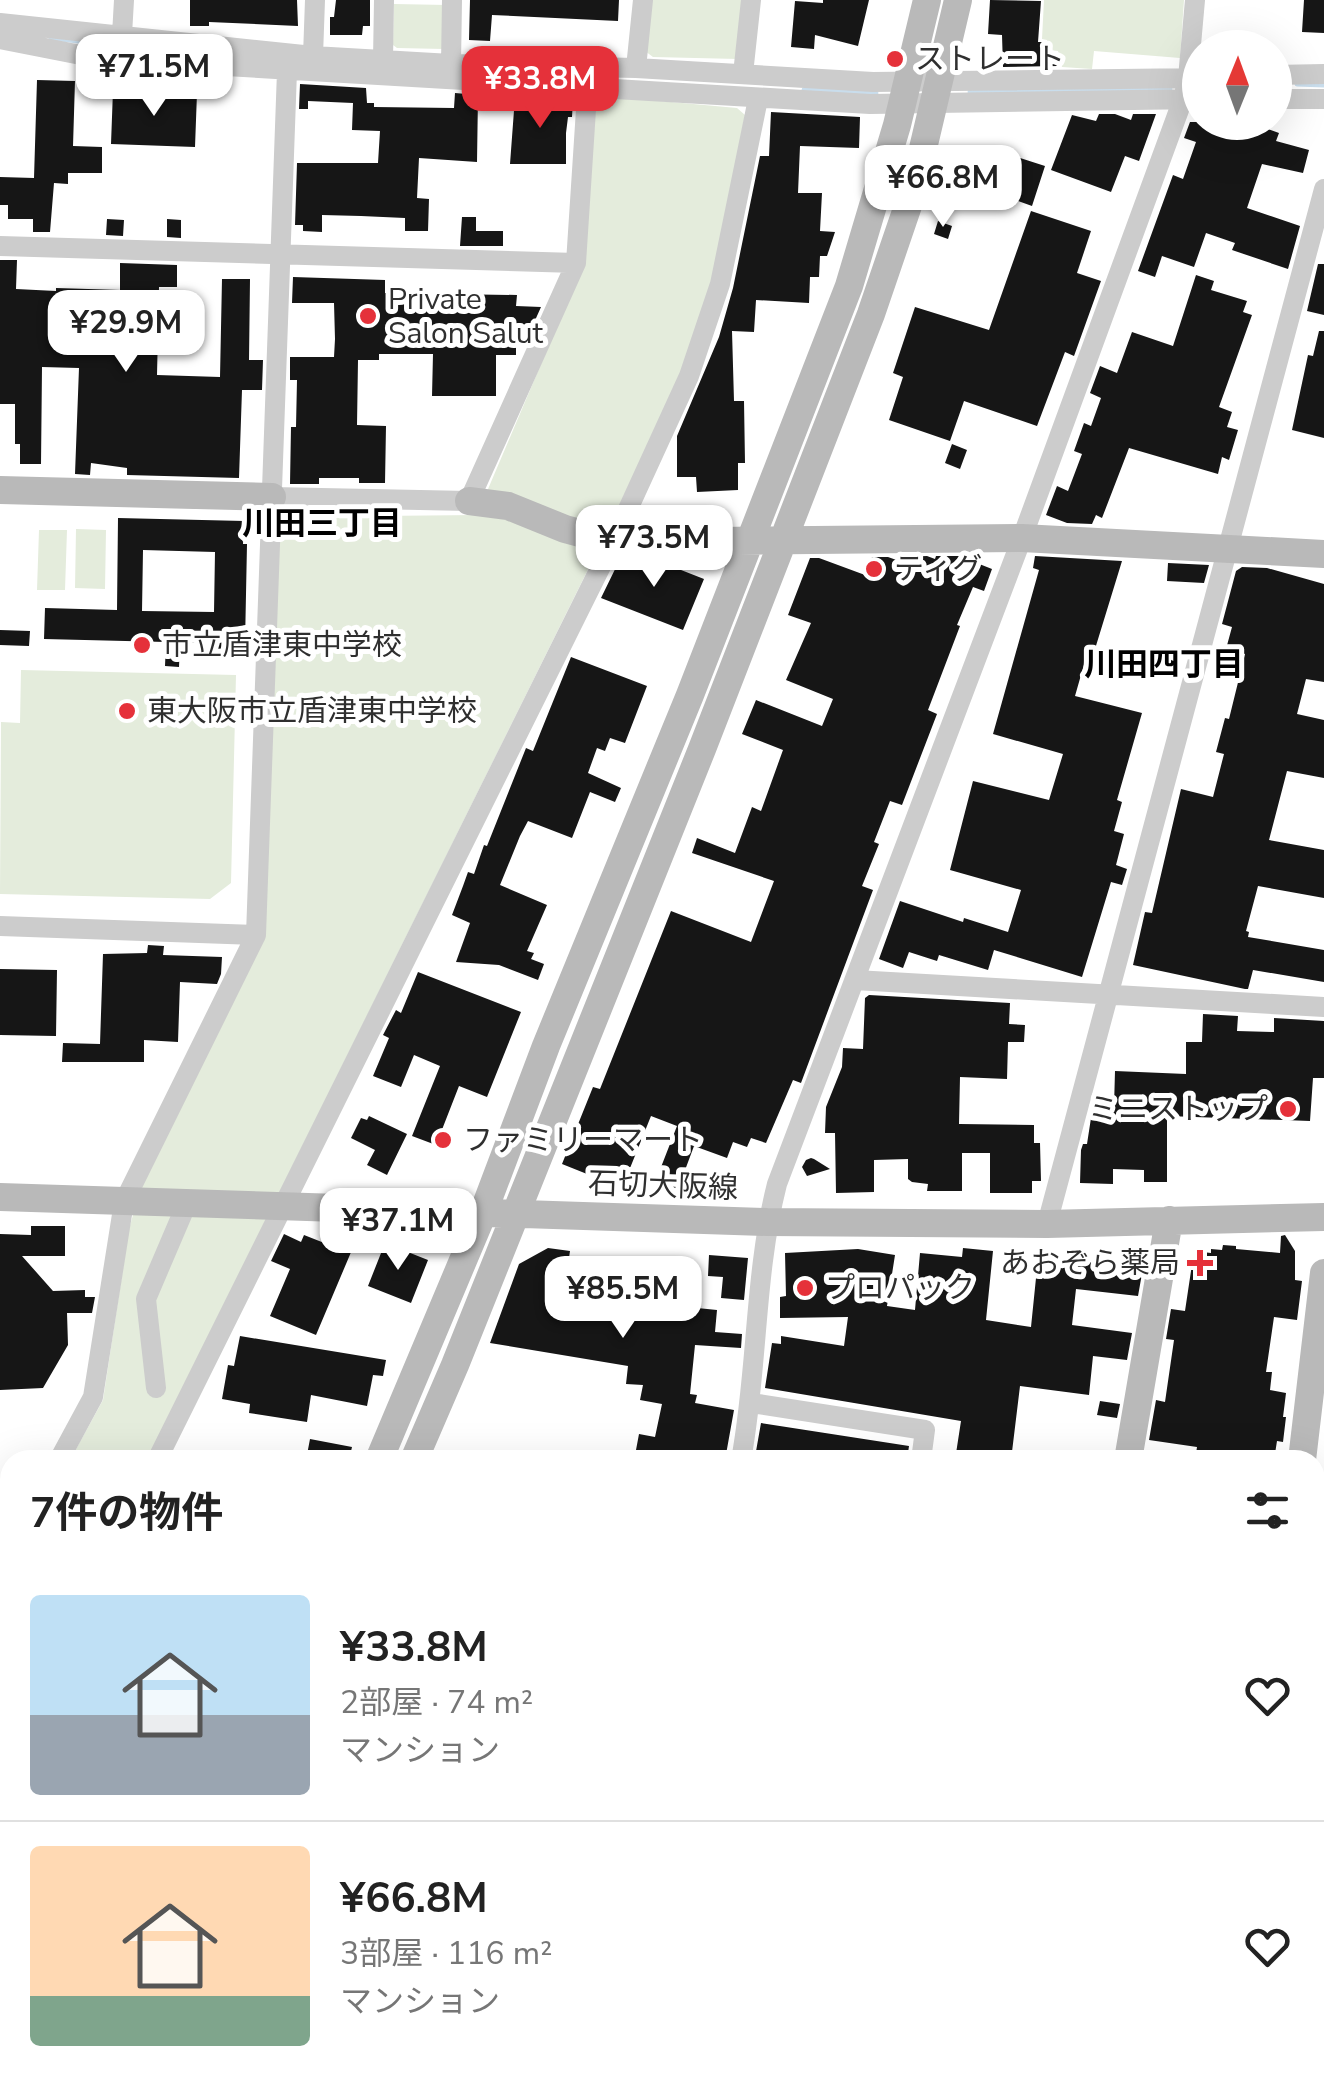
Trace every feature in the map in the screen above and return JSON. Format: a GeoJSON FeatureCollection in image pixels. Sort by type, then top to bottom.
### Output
{"type":"FeatureCollection","features":[{"type":"Feature","properties":{"kind":"street"},"geometry":{"type":"LineString","coordinates":[[122,35],[124,0]]}},
{"type":"Feature","properties":{"kind":"street"},"geometry":{"type":"LineString","coordinates":[[313,56],[315,0]]}},
{"type":"Feature","properties":{"kind":"street"},"geometry":{"type":"LineString","coordinates":[[382,60],[384,0]]}},
{"type":"Feature","properties":{"kind":"street"},"geometry":{"type":"LineString","coordinates":[[451,64],[452,0]]}},
{"type":"Feature","properties":{"kind":"street"},"geometry":{"type":"LineString","coordinates":[[636,68],[643,0]]}},
{"type":"Feature","properties":{"kind":"street"},"geometry":{"type":"LineString","coordinates":[[743,74],[751,0]]}},
{"type":"Feature","properties":{"kind":"street"},"geometry":{"type":"LineString","coordinates":[[383,1450],[483,1213],[849,286],[906,92],[927,0]]}},
{"type":"Feature","properties":{"kind":"street"},"geometry":{"type":"LineString","coordinates":[[418,1450],[702,749],[871,314],[912,191],[958,0]]}},
{"type":"Feature","properties":{"kind":"street"},"geometry":{"type":"LineString","coordinates":[[1194,30],[1195,0]]}},
{"type":"Feature","properties":{"kind":"street"},"geometry":{"type":"LineString","coordinates":[[0,23],[313,56],[451,64],[758,99],[936,91],[1182,88]]}},
{"type":"Feature","properties":{"kind":"street"},"geometry":{"type":"LineString","coordinates":[[0,39],[86,56],[287,71],[588,78],[636,68],[874,82],[906,92]]}},
{"type":"Feature","properties":{"kind":"street"},"geometry":{"type":"LineString","coordinates":[[64,1450],[93,1398],[124,1202],[256,935],[287,71]]}},
{"type":"Feature","properties":{"kind":"street"},"geometry":{"type":"LineString","coordinates":[[1292,75],[1324,74]]}},
{"type":"Feature","properties":{"kind":"street"},"geometry":{"type":"LineString","coordinates":[[470,501],[576,263],[588,78]]}},
{"type":"Feature","properties":{"kind":"street"},"geometry":{"type":"LineString","coordinates":[[162,1450],[613,542],[689,376],[720,284],[758,99]]}},
{"type":"Feature","properties":{"kind":"street"},"geometry":{"type":"LineString","coordinates":[[1292,99],[1324,99]]}},
{"type":"Feature","properties":{"kind":"street"},"geometry":{"type":"LineString","coordinates":[[743,1450],[752,1403],[767,1222],[777,1184],[1182,117]]}},
{"type":"Feature","properties":{"kind":"street"},"geometry":{"type":"LineString","coordinates":[[1046,1224],[1324,189]]}},
{"type":"Feature","properties":{"kind":"street"},"geometry":{"type":"LineString","coordinates":[[0,246],[576,263]]}},
{"type":"Feature","properties":{"kind":"street"},"geometry":{"type":"LineString","coordinates":[[0,490],[470,501],[508,506],[565,529],[613,542],[1022,538],[1324,554]]}},
{"type":"Feature","properties":{"kind":"street"},"geometry":{"type":"LineString","coordinates":[[0,926],[256,935]]}},
{"type":"Feature","properties":{"kind":"street"},"geometry":{"type":"LineString","coordinates":[[855,980],[1324,1008]]}},
{"type":"Feature","properties":{"kind":"street","name":"石切大阪線"},"geometry":{"type":"LineString","coordinates":[[0,1197],[767,1222],[1046,1224],[1324,1217]]}},
{"type":"Feature","properties":{"kind":"street"},"geometry":{"type":"LineString","coordinates":[[156,1388],[146,1299],[187,1204]]}},
{"type":"Feature","properties":{"kind":"street"},"geometry":{"type":"LineString","coordinates":[[1130,1450],[1169,1220]]}},
{"type":"Feature","properties":{"kind":"street"},"geometry":{"type":"LineString","coordinates":[[1303,1450],[1324,1273]]}},
{"type":"Feature","properties":{"kind":"street"},"geometry":{"type":"LineString","coordinates":[[752,1403],[925,1430],[922,1450]]}},
{"type":"Feature","properties":{"kind":"green space"},"geometry":{"type":"Polygon","coordinates":[[[651,0],[744,0],[738,59],[653,57],[645,51],[651,0]]]}},
{"type":"Feature","properties":{"kind":"green space"},"geometry":{"type":"Polygon","coordinates":[[[1044,0],[1184,0],[1180,58],[1094,51],[1092,69],[1062,67],[1058,51],[1048,50],[1047,40],[1042,39],[1044,0]]]}},
{"type":"Feature","properties":{"kind":"green space"},"geometry":{"type":"Polygon","coordinates":[[[394,4],[447,5],[444,49],[393,45],[394,4]]]}},
{"type":"Feature","properties":{"kind":"green space"},"geometry":{"type":"Polygon","coordinates":[[[605,96],[737,108],[745,115],[713,283],[685,368],[152,1450],[76,1450],[103,1400],[129,1229],[145,1173],[262,939],[276,517],[477,515],[583,265],[596,105],[605,96]]]}},
{"type":"Feature","properties":{"kind":"green space"},"geometry":{"type":"Polygon","coordinates":[[[76,529],[106,530],[105,589],[75,588],[76,529]]]}},
{"type":"Feature","properties":{"kind":"green space"},"geometry":{"type":"Polygon","coordinates":[[[39,530],[67,530],[65,590],[37,590],[39,530]]]}},
{"type":"Feature","properties":{"kind":"green space"},"geometry":{"type":"Polygon","coordinates":[[[21,670],[236,675],[231,883],[210,899],[0,894],[1,722],[20,723],[21,670]]]}},
{"type":"Feature","properties":{"kind":"building"},"geometry":{"type":"Polygon","coordinates":[[[190,0],[297,0],[298,26],[209,22],[209,26],[190,26],[190,0]]]}},
{"type":"Feature","properties":{"kind":"building"},"geometry":{"type":"Polygon","coordinates":[[[336,0],[370,0],[370,26],[363,26],[362,35],[330,35],[330,17],[334,17],[336,0]]]}},
{"type":"Feature","properties":{"kind":"building"},"geometry":{"type":"Polygon","coordinates":[[[470,0],[619,0],[618,21],[492,15],[490,41],[469,40],[470,0]]]}},
{"type":"Feature","properties":{"kind":"building"},"geometry":{"type":"Polygon","coordinates":[[[869,0],[858,46],[815,35],[814,49],[791,47],[795,1],[869,0]]]}},
{"type":"Feature","properties":{"kind":"building"},"geometry":{"type":"Polygon","coordinates":[[[990,0],[1041,1],[1038,42],[1046,42],[1046,53],[1057,53],[1058,66],[1003,67],[1002,35],[988,34],[990,0]]]}},
{"type":"Feature","properties":{"kind":"building"},"geometry":{"type":"Polygon","coordinates":[[[1304,0],[1324,0],[1324,33],[1302,32],[1304,0]]]}},
{"type":"Feature","properties":{"kind":"building"},"geometry":{"type":"Polygon","coordinates":[[[37,80],[75,81],[73,146],[102,147],[102,173],[68,173],[68,184],[54,183],[50,232],[33,232],[33,219],[8,219],[8,205],[0,205],[0,177],[34,178],[37,80]]]}},
{"type":"Feature","properties":{"kind":"building"},"geometry":{"type":"Polygon","coordinates":[[[300,84],[366,88],[367,103],[374,103],[374,107],[454,108],[455,93],[478,95],[477,162],[419,158],[417,198],[429,199],[428,231],[405,231],[405,218],[361,216],[322,215],[322,232],[303,231],[303,225],[295,225],[297,163],[378,163],[380,131],[352,130],[353,103],[308,101],[308,109],[299,109],[300,84]]]}},
{"type":"Feature","properties":{"kind":"building"},"geometry":{"type":"Polygon","coordinates":[[[113,90],[197,93],[195,147],[111,144],[113,90]]]}},
{"type":"Feature","properties":{"kind":"building"},"geometry":{"type":"Polygon","coordinates":[[[515,97],[573,100],[566,133],[566,164],[510,164],[515,97]]]}},
{"type":"Feature","properties":{"kind":"building"},"geometry":{"type":"Polygon","coordinates":[[[771,112],[860,117],[859,148],[800,146],[798,193],[822,193],[820,231],[835,232],[827,256],[820,256],[819,277],[810,277],[809,303],[756,300],[754,332],[732,331],[734,401],[744,401],[745,463],[738,463],[738,490],[697,492],[696,477],[677,477],[677,436],[719,337],[760,156],[769,156],[771,112]]]}},
{"type":"Feature","properties":{"kind":"building"},"geometry":{"type":"Polygon","coordinates":[[[1099,114],[1131,120],[1133,114],[1156,114],[1139,161],[1125,156],[1111,192],[1051,170],[1072,115],[1096,121],[1099,114]]]}},
{"type":"Feature","properties":{"kind":"building"},"geometry":{"type":"Polygon","coordinates":[[[1190,140],[1276,140],[1309,150],[1303,173],[1262,164],[1247,208],[1300,226],[1288,269],[1232,250],[1235,243],[1206,233],[1194,267],[1162,256],[1155,277],[1138,271],[1173,175],[1183,179],[1196,142],[1190,140]]]}},
{"type":"Feature","properties":{"kind":"building"},"geometry":{"type":"Polygon","coordinates":[[[966,150],[1014,167],[1017,157],[1045,166],[1032,206],[1004,196],[1006,190],[958,173],[966,150]]]}},
{"type":"Feature","properties":{"kind":"building"},"geometry":{"type":"Polygon","coordinates":[[[1031,211],[1091,231],[1077,273],[1101,281],[1074,356],[1065,352],[1037,426],[964,401],[950,441],[889,420],[903,377],[893,373],[915,307],[989,330],[1031,211]]]}},
{"type":"Feature","properties":{"kind":"building"},"geometry":{"type":"Polygon","coordinates":[[[462,217],[476,217],[476,231],[503,231],[503,246],[460,246],[462,217]]]}},
{"type":"Feature","properties":{"kind":"building"},"geometry":{"type":"Polygon","coordinates":[[[107,219],[124,220],[123,236],[106,235],[107,219]]]}},
{"type":"Feature","properties":{"kind":"building"},"geometry":{"type":"Polygon","coordinates":[[[167,219],[181,220],[181,238],[167,237],[167,219]]]}},
{"type":"Feature","properties":{"kind":"building"},"geometry":{"type":"Polygon","coordinates":[[[938,221],[952,226],[948,239],[934,234],[938,221]]]}},
{"type":"Feature","properties":{"kind":"building"},"geometry":{"type":"Polygon","coordinates":[[[0,260],[17,260],[16,289],[56,291],[120,290],[120,263],[177,265],[177,287],[159,287],[157,375],[220,377],[222,279],[250,279],[249,360],[263,360],[262,390],[242,390],[239,478],[127,475],[127,468],[91,463],[90,475],[75,474],[79,368],[42,367],[41,464],[20,464],[20,444],[15,444],[15,404],[0,404],[0,260]]]}},
{"type":"Feature","properties":{"kind":"building"},"geometry":{"type":"Polygon","coordinates":[[[1318,264],[1324,264],[1324,315],[1307,311],[1318,264]]]}},
{"type":"Feature","properties":{"kind":"building"},"geometry":{"type":"Polygon","coordinates":[[[1196,275],[1214,281],[1211,290],[1247,301],[1243,312],[1252,315],[1219,407],[1232,412],[1227,427],[1238,430],[1229,460],[1222,457],[1218,474],[1129,448],[1102,518],[1096,515],[1092,524],[1067,523],[1046,515],[1057,486],[1068,491],[1082,454],[1074,451],[1084,423],[1091,426],[1101,398],[1090,393],[1100,366],[1117,373],[1132,332],[1173,346],[1196,275]]]}},
{"type":"Feature","properties":{"kind":"building"},"geometry":{"type":"Polygon","coordinates":[[[293,277],[385,280],[385,293],[517,295],[516,306],[541,307],[524,345],[516,345],[516,355],[496,355],[496,396],[432,396],[433,354],[379,354],[379,360],[358,360],[357,425],[386,426],[385,483],[359,483],[359,478],[319,478],[319,484],[290,484],[297,380],[290,380],[290,357],[334,357],[335,339],[334,303],[292,303],[293,277]]]}},
{"type":"Feature","properties":{"kind":"building"},"geometry":{"type":"Polygon","coordinates":[[[1319,331],[1324,331],[1324,438],[1292,430],[1308,355],[1313,356],[1319,331]]]}},
{"type":"Feature","properties":{"kind":"building"},"geometry":{"type":"Polygon","coordinates":[[[952,444],[967,450],[960,469],[945,463],[952,444]]]}},
{"type":"Feature","properties":{"kind":"building"},"geometry":{"type":"Polygon","coordinates":[[[118,518],[244,521],[245,644],[224,643],[224,659],[211,659],[211,643],[180,642],[179,667],[165,666],[166,642],[44,639],[45,608],[117,610],[118,518]],[[143,550],[142,611],[214,612],[215,552],[143,550]]]}},
{"type":"Feature","properties":{"kind":"building"},"geometry":{"type":"Polygon","coordinates":[[[959,556],[992,569],[984,591],[973,587],[957,625],[960,626],[928,710],[937,714],[902,805],[890,801],[874,842],[879,844],[862,886],[873,890],[801,1083],[793,1080],[766,1143],[751,1138],[747,1147],[733,1142],[727,1158],[694,1146],[678,1189],[656,1180],[677,1126],[651,1116],[622,1188],[562,1164],[593,1087],[600,1089],[671,911],[751,942],[774,881],[692,853],[697,838],[735,853],[752,807],[761,811],[783,750],[742,734],[756,700],[822,726],[833,699],[786,680],[811,623],[788,615],[810,558],[865,575],[872,557],[902,562],[904,557],[959,556]]]}},
{"type":"Feature","properties":{"kind":"building"},"geometry":{"type":"Polygon","coordinates":[[[1035,556],[1122,561],[1095,649],[1089,647],[1075,696],[1142,713],[1117,800],[1122,802],[1114,831],[1124,834],[1116,865],[1127,869],[1122,885],[1111,882],[1082,977],[994,950],[988,970],[939,955],[937,961],[909,952],[903,968],[879,959],[900,901],[1008,932],[1021,890],[950,870],[973,781],[1049,800],[1063,754],[993,734],[1039,570],[1033,568],[1035,556]]]}},
{"type":"Feature","properties":{"kind":"building"},"geometry":{"type":"Polygon","coordinates":[[[620,559],[653,559],[704,579],[683,630],[601,598],[620,559]]]}},
{"type":"Feature","properties":{"kind":"building"},"geometry":{"type":"Polygon","coordinates":[[[1168,563],[1209,565],[1204,583],[1167,581],[1168,563]]]}},
{"type":"Feature","properties":{"kind":"building"},"geometry":{"type":"Polygon","coordinates":[[[1242,567],[1267,568],[1324,584],[1324,682],[1306,679],[1297,714],[1324,720],[1324,778],[1287,771],[1269,840],[1324,850],[1324,898],[1258,886],[1246,931],[1248,937],[1324,950],[1324,982],[1253,970],[1245,989],[1133,965],[1145,912],[1152,913],[1181,789],[1213,797],[1224,754],[1216,752],[1225,718],[1229,719],[1245,654],[1226,649],[1232,627],[1222,624],[1236,571],[1242,567]]]}},
{"type":"Feature","properties":{"kind":"building"},"geometry":{"type":"Polygon","coordinates":[[[0,630],[30,631],[29,646],[0,645],[0,630]]]}},
{"type":"Feature","properties":{"kind":"building"},"geometry":{"type":"Polygon","coordinates":[[[571,657],[647,686],[625,743],[610,738],[605,751],[597,748],[588,773],[621,788],[615,802],[590,792],[572,838],[528,821],[520,836],[500,885],[547,905],[527,951],[534,953],[531,959],[544,964],[538,980],[499,965],[456,962],[470,923],[452,915],[468,872],[474,874],[526,748],[533,751],[571,657]]]}},
{"type":"Feature","properties":{"kind":"building"},"geometry":{"type":"Polygon","coordinates":[[[148,945],[164,946],[163,955],[222,957],[217,984],[180,982],[178,1042],[144,1040],[144,1062],[62,1062],[63,1043],[100,1044],[103,954],[147,953],[148,945]]]}},
{"type":"Feature","properties":{"kind":"building"},"geometry":{"type":"Polygon","coordinates":[[[0,969],[57,970],[56,1036],[0,1035],[0,969]]]}},
{"type":"Feature","properties":{"kind":"building"},"geometry":{"type":"Polygon","coordinates":[[[418,972],[521,1012],[487,1097],[459,1086],[436,1145],[412,1136],[440,1066],[414,1055],[401,1087],[373,1076],[389,1038],[383,1035],[396,1010],[401,1013],[418,972]]]}},
{"type":"Feature","properties":{"kind":"building"},"geometry":{"type":"Polygon","coordinates":[[[869,995],[1010,1003],[1009,1024],[1025,1025],[1024,1042],[1008,1042],[1007,1079],[960,1077],[959,1124],[1034,1125],[1034,1143],[1040,1143],[1041,1181],[1032,1181],[1032,1193],[990,1193],[990,1153],[962,1153],[962,1191],[927,1191],[928,1184],[908,1179],[908,1159],[874,1160],[874,1192],[836,1193],[835,1133],[825,1133],[826,1107],[842,1067],[843,1048],[863,1049],[865,998],[869,995]]]}},
{"type":"Feature","properties":{"kind":"building"},"geometry":{"type":"Polygon","coordinates":[[[1203,1014],[1238,1016],[1237,1031],[1274,1032],[1274,1018],[1324,1021],[1324,1078],[1313,1078],[1310,1121],[1167,1116],[1167,1182],[1144,1182],[1144,1170],[1113,1169],[1113,1184],[1080,1183],[1081,1150],[1087,1144],[1093,1105],[1114,1107],[1115,1071],[1186,1074],[1186,1042],[1202,1042],[1203,1014]]]}},
{"type":"Feature","properties":{"kind":"building"},"geometry":{"type":"Polygon","coordinates":[[[369,1116],[407,1134],[387,1175],[367,1165],[375,1150],[351,1138],[361,1118],[367,1120],[369,1116]]]}},
{"type":"Feature","properties":{"kind":"building"},"geometry":{"type":"Polygon","coordinates":[[[811,1158],[830,1169],[807,1176],[802,1167],[811,1158]]]}},
{"type":"Feature","properties":{"kind":"building"},"geometry":{"type":"Polygon","coordinates":[[[31,1226],[65,1226],[65,1256],[22,1256],[53,1291],[85,1290],[85,1297],[95,1297],[92,1313],[67,1313],[68,1345],[43,1388],[0,1390],[0,1234],[31,1235],[31,1226]]]}},
{"type":"Feature","properties":{"kind":"building"},"geometry":{"type":"Polygon","coordinates":[[[284,1234],[301,1242],[304,1235],[337,1248],[343,1236],[357,1238],[316,1335],[270,1316],[290,1269],[271,1261],[284,1234]]]}},
{"type":"Feature","properties":{"kind":"building"},"geometry":{"type":"Polygon","coordinates":[[[1285,1235],[1295,1251],[1295,1280],[1302,1281],[1297,1320],[1274,1317],[1266,1372],[1272,1372],[1270,1390],[1286,1393],[1283,1442],[1277,1441],[1276,1450],[1197,1450],[1197,1447],[1149,1440],[1156,1400],[1165,1402],[1174,1340],[1166,1339],[1171,1309],[1185,1311],[1194,1251],[1211,1253],[1211,1249],[1222,1250],[1223,1245],[1280,1253],[1281,1236],[1285,1235]]]}},
{"type":"Feature","properties":{"kind":"building"},"geometry":{"type":"Polygon","coordinates":[[[385,1243],[428,1260],[411,1303],[368,1286],[385,1243]]]}},
{"type":"Feature","properties":{"kind":"building"},"geometry":{"type":"Polygon","coordinates":[[[548,1248],[570,1251],[568,1265],[630,1276],[632,1260],[662,1264],[658,1304],[717,1310],[715,1332],[742,1334],[741,1348],[695,1345],[690,1394],[697,1395],[695,1403],[734,1410],[727,1450],[636,1450],[639,1434],[655,1437],[662,1404],[640,1400],[643,1385],[626,1384],[628,1366],[490,1343],[519,1264],[548,1248]]]}},
{"type":"Feature","properties":{"kind":"building"},"geometry":{"type":"Polygon","coordinates":[[[963,1248],[993,1251],[986,1320],[1031,1327],[1036,1278],[1042,1279],[1044,1255],[1094,1263],[1095,1250],[1114,1252],[1112,1264],[1143,1268],[1138,1296],[1076,1289],[1072,1325],[1132,1333],[1127,1360],[1093,1356],[1089,1395],[1020,1386],[1012,1450],[957,1450],[961,1421],[765,1388],[772,1343],[781,1344],[781,1336],[844,1346],[848,1317],[780,1318],[780,1297],[786,1296],[785,1253],[858,1249],[895,1255],[887,1306],[915,1310],[920,1253],[962,1257],[963,1248]]]}},
{"type":"Feature","properties":{"kind":"building"},"geometry":{"type":"Polygon","coordinates":[[[709,1255],[748,1258],[744,1300],[721,1298],[723,1277],[708,1276],[709,1255]]]}},
{"type":"Feature","properties":{"kind":"building"},"geometry":{"type":"Polygon","coordinates":[[[240,1336],[386,1360],[383,1376],[373,1375],[367,1406],[311,1395],[307,1422],[249,1413],[250,1404],[222,1399],[228,1365],[234,1366],[240,1336]]]}},
{"type":"Feature","properties":{"kind":"building"},"geometry":{"type":"Polygon","coordinates":[[[1100,1401],[1120,1404],[1117,1418],[1097,1415],[1100,1401]]]}},
{"type":"Feature","properties":{"kind":"building"},"geometry":{"type":"Polygon","coordinates":[[[761,1423],[909,1446],[908,1450],[756,1450],[761,1423]]]}},
{"type":"Feature","properties":{"kind":"building"},"geometry":{"type":"Polygon","coordinates":[[[310,1439],[352,1447],[351,1450],[308,1450],[310,1439]]]}},
{"type":"Feature","properties":{"kind":"waterway"},"geometry":{"type":"LineString","coordinates":[[51,38],[204,55]]}},
{"type":"Feature","properties":{"kind":"waterway"},"geometry":{"type":"LineString","coordinates":[[1297,84],[1324,85]]}},
{"type":"Feature","properties":{"kind":"waterway"},"geometry":{"type":"LineString","coordinates":[[970,92],[1170,89]]}},
{"type":"Feature","properties":{"kind":"waterway"},"geometry":{"type":"LineString","coordinates":[[804,90],[876,93]]}},
{"type":"Feature","properties":{"kind":"place","name":"ストレート"},"geometry":{"type":"Point","coordinates":[895,59]}},
{"type":"Feature","properties":{"kind":"place","name":"Private Salon Salut"},"geometry":{"type":"Point","coordinates":[368,316]}},
{"type":"Feature","properties":{"kind":"place","name":"ティグ"},"geometry":{"type":"Point","coordinates":[874,569]}},
{"type":"Feature","properties":{"kind":"place","name":"市立盾津東中学校"},"geometry":{"type":"Point","coordinates":[142,645]}},
{"type":"Feature","properties":{"kind":"place","name":"東大阪市立盾津東中学校"},"geometry":{"type":"Point","coordinates":[127,711]}},
{"type":"Feature","properties":{"kind":"place","name":"ミニストップ"},"geometry":{"type":"Point","coordinates":[1288,1109]}},
{"type":"Feature","properties":{"kind":"place","name":"ファミリーマート"},"geometry":{"type":"Point","coordinates":[443,1140]}},
{"type":"Feature","properties":{"kind":"place","name":"あおぞら薬局"},"geometry":{"type":"Point","coordinates":[1200,1263]}},
{"type":"Feature","properties":{"kind":"place","name":"プロパック"},"geometry":{"type":"Point","coordinates":[805,1288]}},
{"type":"Feature","properties":{"kind":"district","name":"川田三丁目"},"geometry":{"type":"Point","coordinates":[322,523]}},
{"type":"Feature","properties":{"kind":"district","name":"川田四丁目"},"geometry":{"type":"Point","coordinates":[1164,664]}}]}
